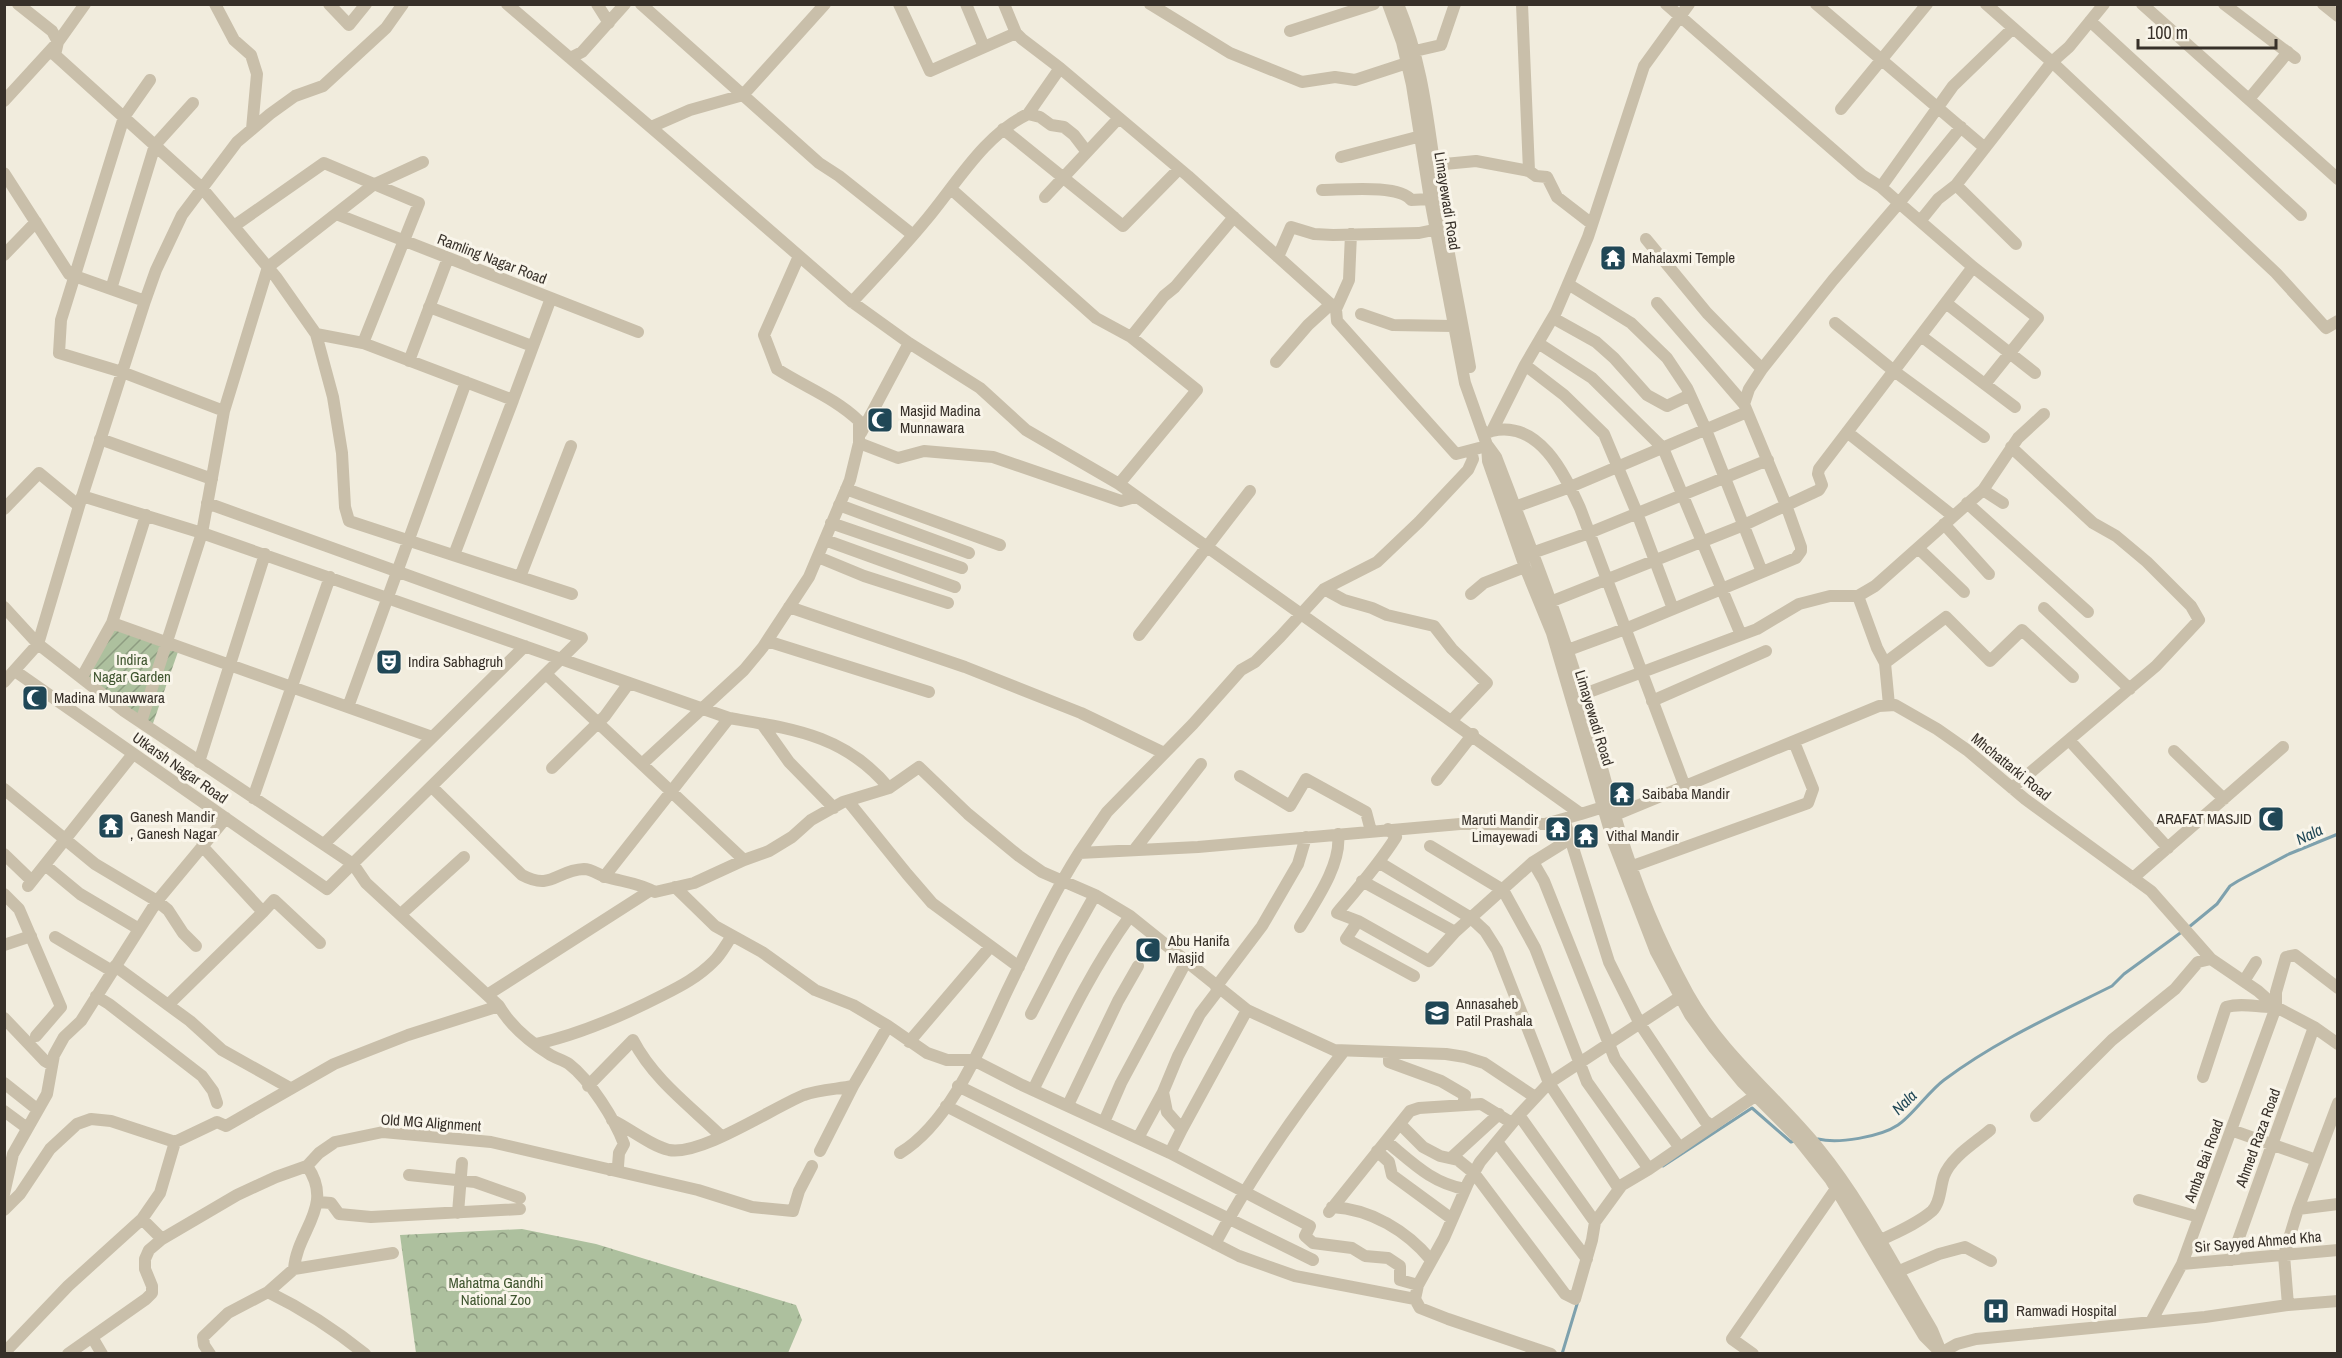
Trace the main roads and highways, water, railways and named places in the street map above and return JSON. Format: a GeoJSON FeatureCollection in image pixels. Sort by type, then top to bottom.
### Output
{"type":"FeatureCollection","features":[{"type":"Feature","properties":{"kind":"waterway","name":"Nala"},"geometry":{"type":"LineString","coordinates":[[2189,927],[2217,904],[2230,886],[2238,881],[2289,854],[2338,834]]}},
{"type":"Feature","properties":{"kind":"waterway","name":"Nala"},"geometry":{"type":"LineString","coordinates":[[1818,1139],[1836,1141],[1859,1138],[1881,1133],[1898,1125],[1938,1085],[1964,1066],[2026,1029],[2112,986],[2124,974],[2183,931]]}},
{"type":"Feature","properties":{"kind":"waterway","name":"Nala"},"geometry":{"type":"LineString","coordinates":[[1663,1166],[1752,1108],[1791,1142],[1794,1141]]}},
{"type":"Feature","properties":{"kind":"waterway","name":"Nala"},"geometry":{"type":"LineString","coordinates":[[1562,1354],[1578,1301]]}},
{"type":"Feature","properties":{"kind":"place","name":"Mahalaxmi Temple"},"geometry":{"type":"Point","coordinates":[1613,258]}},
{"type":"Feature","properties":{"kind":"place","name":"Masjid Madina Munnawara"},"geometry":{"type":"Point","coordinates":[880,420]}},
{"type":"Feature","properties":{"kind":"place","name":"Indira Sabhagruh"},"geometry":{"type":"Point","coordinates":[389,662]}},
{"type":"Feature","properties":{"kind":"place","name":"Madina Munawwara"},"geometry":{"type":"Point","coordinates":[35,698]}},
{"type":"Feature","properties":{"kind":"place","name":"Saibaba Mandir"},"geometry":{"type":"Point","coordinates":[1622,794]}},
{"type":"Feature","properties":{"kind":"place","name":"ARAFAT MASJID"},"geometry":{"type":"Point","coordinates":[2271,819]}},
{"type":"Feature","properties":{"kind":"place","name":"Ganesh Mandir , Ganesh Nagar"},"geometry":{"type":"Point","coordinates":[111,826]}},
{"type":"Feature","properties":{"kind":"place","name":"Maruti Mandir Limayewadi"},"geometry":{"type":"Point","coordinates":[1558,829]}},
{"type":"Feature","properties":{"kind":"place","name":"Vithal Mandir"},"geometry":{"type":"Point","coordinates":[1586,836]}},
{"type":"Feature","properties":{"kind":"place","name":"Abu Hanifa Masjid"},"geometry":{"type":"Point","coordinates":[1148,950]}},
{"type":"Feature","properties":{"kind":"place","name":"Annasaheb Patil Prashala"},"geometry":{"type":"Point","coordinates":[1437,1013]}},
{"type":"Feature","properties":{"kind":"place","name":"Ramwadi Hospital"},"geometry":{"type":"Point","coordinates":[1996,1311]}},
{"type":"Feature","properties":{"kind":"park label","name":"Indira Nagar Garden"},"geometry":{"type":"Point","coordinates":[132,668]}},
{"type":"Feature","properties":{"kind":"park label","name":"Mahatma Gandhi National Zoo"},"geometry":{"type":"Point","coordinates":[496,1292]}}]}
